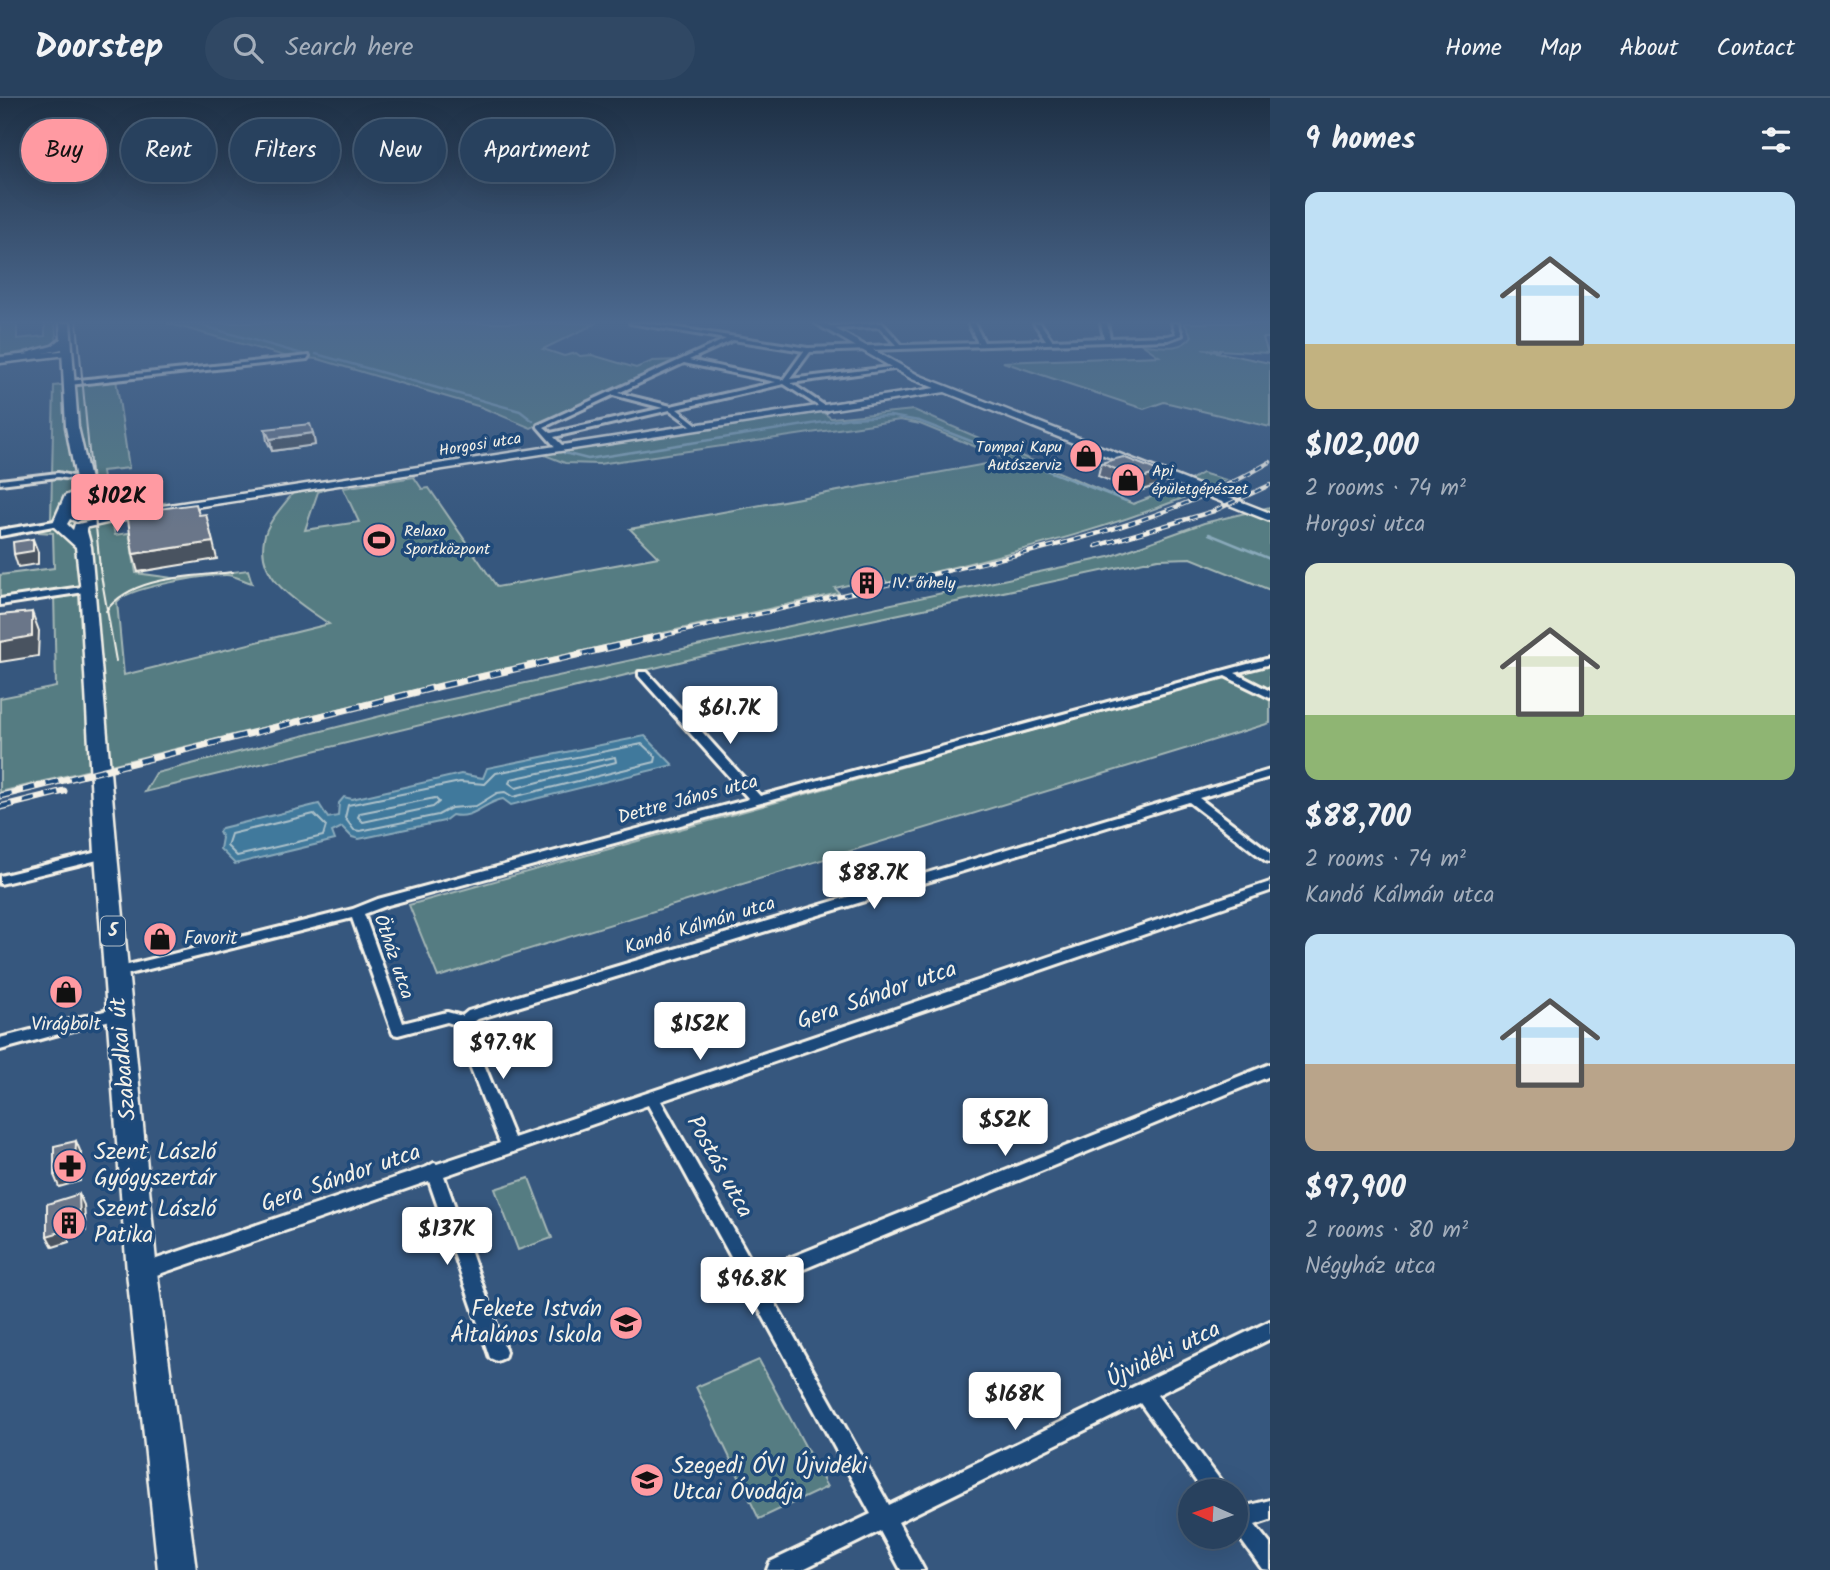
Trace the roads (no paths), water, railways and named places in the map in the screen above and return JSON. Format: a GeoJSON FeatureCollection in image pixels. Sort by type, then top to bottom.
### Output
{"type":"FeatureCollection","features":[{"type":"Feature","properties":{"kind":"main road"},"geometry":{"type":"LineString","coordinates":[[70,392],[78,470],[72,523]]}},
{"type":"Feature","properties":{"kind":"main road","name":"Szabadkai út"},"geometry":{"type":"LineString","coordinates":[[72,523],[84,547],[106,854],[142,1272],[177,1570]]}},
{"type":"Feature","properties":{"kind":"street"},"geometry":{"type":"LineString","coordinates":[[561,448],[540,427],[614,392]]}},
{"type":"Feature","properties":{"kind":"street"},"geometry":{"type":"LineString","coordinates":[[549,436],[742,392]]}},
{"type":"Feature","properties":{"kind":"street"},"geometry":{"type":"LineString","coordinates":[[800,392],[826,409]]}},
{"type":"Feature","properties":{"kind":"street","name":"Horgosi utca"},"geometry":{"type":"LineString","coordinates":[[72,523],[931,392]]}},
{"type":"Feature","properties":{"kind":"street"},"geometry":{"type":"LineString","coordinates":[[954,392],[1270,517]]}},
{"type":"Feature","properties":{"kind":"street"},"geometry":{"type":"LineString","coordinates":[[611,393],[671,408],[698,428]]}},
{"type":"Feature","properties":{"kind":"street"},"geometry":{"type":"LineString","coordinates":[[46,476],[66,470],[78,470]]}},
{"type":"Feature","properties":{"kind":"street"},"geometry":{"type":"LineString","coordinates":[[0,482],[78,470]]}},
{"type":"Feature","properties":{"kind":"street"},"geometry":{"type":"LineString","coordinates":[[1,533],[72,523]]}},
{"type":"Feature","properties":{"kind":"street"},"geometry":{"type":"LineString","coordinates":[[0,603],[88,589]]}},
{"type":"Feature","properties":{"kind":"street","name":"Dettre János utca"},"geometry":{"type":"LineString","coordinates":[[117,972],[357,912],[383,902],[1269,661]]}},
{"type":"Feature","properties":{"kind":"street"},"geometry":{"type":"LineString","coordinates":[[1227,673],[1270,695]]}},
{"type":"Feature","properties":{"kind":"street"},"geometry":{"type":"LineString","coordinates":[[643,674],[758,801]]}},
{"type":"Feature","properties":{"kind":"street"},"geometry":{"type":"LineString","coordinates":[[678,713],[753,696]]}},
{"type":"Feature","properties":{"kind":"street","name":"Kandó Kálmán utca"},"geometry":{"type":"LineString","coordinates":[[464,1022],[473,1015],[1270,773]]}},
{"type":"Feature","properties":{"kind":"street"},"geometry":{"type":"LineString","coordinates":[[1190,797],[1270,858]]}},
{"type":"Feature","properties":{"kind":"street"},"geometry":{"type":"LineString","coordinates":[[0,880],[106,854]]}},
{"type":"Feature","properties":{"kind":"street","name":"Gera Sándor utca"},"geometry":{"type":"LineString","coordinates":[[142,1272],[1270,886]]}},
{"type":"Feature","properties":{"kind":"street","name":"Ötház utca"},"geometry":{"type":"LineString","coordinates":[[357,912],[398,1030],[447,1017],[464,1022]]}},
{"type":"Feature","properties":{"kind":"street"},"geometry":{"type":"LineString","coordinates":[[0,1044],[120,1012]]}},
{"type":"Feature","properties":{"kind":"street"},"geometry":{"type":"LineString","coordinates":[[464,1022],[463,1030],[509,1145]]}},
{"type":"Feature","properties":{"kind":"street"},"geometry":{"type":"LineString","coordinates":[[754,1281],[1270,1070]]}},
{"type":"Feature","properties":{"kind":"street","name":"Postás utca"},"geometry":{"type":"LineString","coordinates":[[652,1098],[913,1570]]}},
{"type":"Feature","properties":{"kind":"street"},"geometry":{"type":"LineString","coordinates":[[434,1170],[497,1352]]}},
{"type":"Feature","properties":{"kind":"street","name":"Újvidéki utca"},"geometry":{"type":"LineString","coordinates":[[778,1570],[1270,1330]]}},
{"type":"Feature","properties":{"kind":"street"},"geometry":{"type":"LineString","coordinates":[[1143,1393],[1207,1479]]}},
{"type":"Feature","properties":{"kind":"street"},"geometry":{"type":"LineString","coordinates":[[1248,1515],[1270,1510]]}},
{"type":"Feature","properties":{"kind":"street"},"geometry":{"type":"LineString","coordinates":[[1248,1533],[1270,1561]]}},
{"type":"Feature","properties":{"kind":"water"},"geometry":{"type":"Polygon","coordinates":[[[645,736],[673,765],[511,805],[503,799],[467,815],[452,815],[444,821],[359,839],[352,837],[342,827],[332,832],[335,840],[235,864],[220,849],[222,838],[219,832],[222,828],[319,804],[328,818],[338,816],[339,803],[344,797],[352,799],[461,774],[483,778],[487,768],[645,736]]]}},
{"type":"Feature","properties":{"kind":"waterway"},"geometry":{"type":"LineString","coordinates":[[451,392],[520,411],[533,421]]}},
{"type":"Feature","properties":{"kind":"waterway"},"geometry":{"type":"LineString","coordinates":[[564,453],[588,459],[850,418],[890,416],[919,421],[1126,501]]}},
{"type":"Feature","properties":{"kind":"waterway"},"geometry":{"type":"LineString","coordinates":[[1209,534],[1270,559]]}},
{"type":"Feature","properties":{"kind":"tram line"},"geometry":{"type":"LineString","coordinates":[[83,392],[100,569],[107,610]]}},
{"type":"Feature","properties":{"kind":"tram line"},"geometry":{"type":"LineString","coordinates":[[107,610],[117,599],[147,584],[233,572]]}},
{"type":"Feature","properties":{"kind":"tram line"},"geometry":{"type":"LineString","coordinates":[[107,610],[116,661]]}},
{"type":"Feature","properties":{"kind":"railway"},"geometry":{"type":"LineString","coordinates":[[652,638],[1066,542],[1150,517],[1191,501],[1270,462]]}},
{"type":"Feature","properties":{"kind":"railway"},"geometry":{"type":"LineString","coordinates":[[1096,546],[1214,511],[1270,485]]}},
{"type":"Feature","properties":{"kind":"railway"},"geometry":{"type":"LineString","coordinates":[[0,796],[441,686],[660,636]]}},
{"type":"Feature","properties":{"kind":"railway"},"geometry":{"type":"LineString","coordinates":[[0,807],[64,791]]}},
{"type":"Feature","properties":{"kind":"place","name":"Tompai Kapu Autószerviz"},"geometry":{"type":"Point","coordinates":[1086,456]}},
{"type":"Feature","properties":{"kind":"place","name":"Api épületgépészet"},"geometry":{"type":"Point","coordinates":[1128,480]}},
{"type":"Feature","properties":{"kind":"place","name":"Relaxo Sportközpont"},"geometry":{"type":"Point","coordinates":[379,540]}},
{"type":"Feature","properties":{"kind":"place","name":"IV. őrhely"},"geometry":{"type":"Point","coordinates":[867,583]}},
{"type":"Feature","properties":{"kind":"place","name":"Favorit"},"geometry":{"type":"Point","coordinates":[160,939]}},
{"type":"Feature","properties":{"kind":"place","name":"Virágbolt"},"geometry":{"type":"Point","coordinates":[66,992]}},
{"type":"Feature","properties":{"kind":"place","name":"Szent László Gyógyszertár"},"geometry":{"type":"Point","coordinates":[70,1166]}},
{"type":"Feature","properties":{"kind":"place","name":"Szent László Patika"},"geometry":{"type":"Point","coordinates":[69,1223]}},
{"type":"Feature","properties":{"kind":"place","name":"Fekete István Általános Iskola"},"geometry":{"type":"Point","coordinates":[626,1323]}},
{"type":"Feature","properties":{"kind":"place","name":"Szegedi ÓVI Újvidéki Utcai Óvodája"},"geometry":{"type":"Point","coordinates":[647,1480]}}]}
